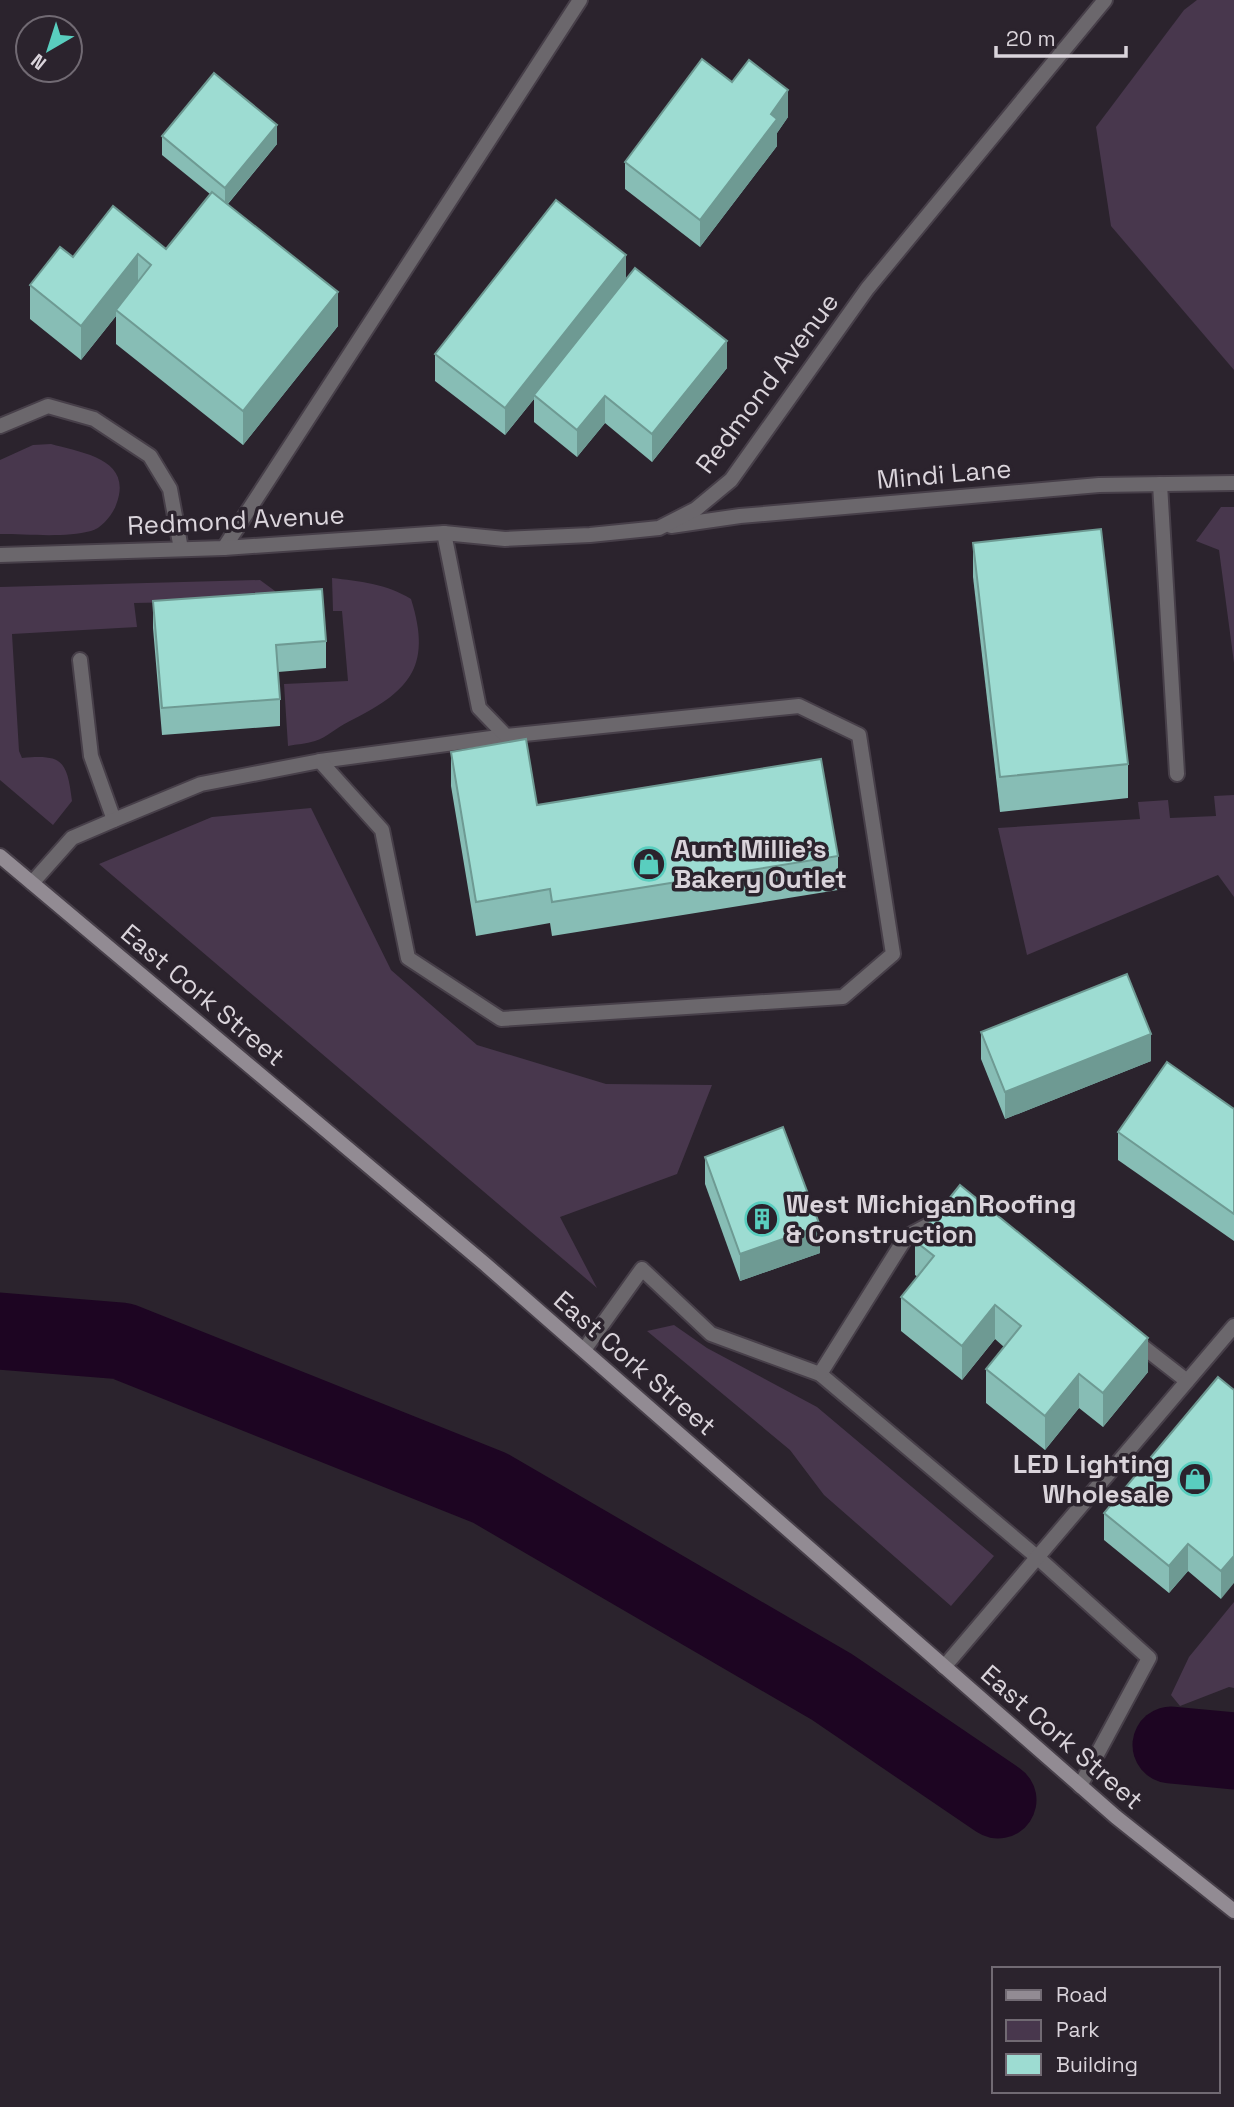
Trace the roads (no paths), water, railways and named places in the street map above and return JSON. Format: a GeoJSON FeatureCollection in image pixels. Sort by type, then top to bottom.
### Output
{"type":"FeatureCollection","features":[{"type":"Feature","properties":{"kind":"street"},"geometry":{"type":"LineString","coordinates":[[224,548],[580,0]]}},
{"type":"Feature","properties":{"kind":"street","name":"Redmond Avenue"},"geometry":{"type":"LineString","coordinates":[[0,555],[224,548],[444,533],[505,539],[659,528],[696,509],[731,480],[867,289],[1105,0]]}},
{"type":"Feature","properties":{"kind":"street"},"geometry":{"type":"LineString","coordinates":[[0,426],[48,406],[94,419],[150,456],[170,489],[181,549]]}},
{"type":"Feature","properties":{"kind":"street","name":"Mindi Lane"},"geometry":{"type":"LineString","coordinates":[[659,528],[740,516],[1085,486],[1234,483]]}},
{"type":"Feature","properties":{"kind":"street"},"geometry":{"type":"LineString","coordinates":[[1160,484],[1177,774]]}},
{"type":"Feature","properties":{"kind":"street"},"geometry":{"type":"LineString","coordinates":[[444,533],[479,708],[506,736]]}},
{"type":"Feature","properties":{"kind":"street"},"geometry":{"type":"LineString","coordinates":[[80,660],[91,756],[114,820]]}},
{"type":"Feature","properties":{"kind":"street"},"geometry":{"type":"LineString","coordinates":[[32,883],[72,838],[201,784],[320,761],[506,736],[799,706],[859,735],[893,954],[843,997],[501,1019],[408,958],[382,830],[320,761]]}},
{"type":"Feature","properties":{"kind":"street","name":"East Cork Street"},"geometry":{"type":"LineString","coordinates":[[0,856],[485,1264],[1080,1786],[1234,1911]]}},
{"type":"Feature","properties":{"kind":"street"},"geometry":{"type":"LineString","coordinates":[[820,1374],[906,1237],[951,1212]]}},
{"type":"Feature","properties":{"kind":"street"},"geometry":{"type":"LineString","coordinates":[[584,1350],[642,1269],[711,1334],[820,1374],[1037,1557],[1149,1658],[1080,1786]]}},
{"type":"Feature","properties":{"kind":"street"},"geometry":{"type":"LineString","coordinates":[[944,1667],[1234,1326]]}},
{"type":"Feature","properties":{"kind":"street"},"geometry":{"type":"LineString","coordinates":[[1123,1331],[1187,1381]]}},
{"type":"Feature","properties":{"kind":"waterway"},"geometry":{"type":"LineString","coordinates":[[0,1331],[122,1341],[490,1488],[832,1687],[998,1800]]}},
{"type":"Feature","properties":{"kind":"waterway"},"geometry":{"type":"LineString","coordinates":[[1171,1745],[1234,1751]]}},
{"type":"Feature","properties":{"kind":"place","name":"Aunt Millie's Bakery Outlet"},"geometry":{"type":"Point","coordinates":[649,864]}},
{"type":"Feature","properties":{"kind":"place","name":"West Michigan Roofing & Construction"},"geometry":{"type":"Point","coordinates":[762,1219]}},
{"type":"Feature","properties":{"kind":"place","name":"LED Lighting Wholesale"},"geometry":{"type":"Point","coordinates":[1195,1479]}}]}
